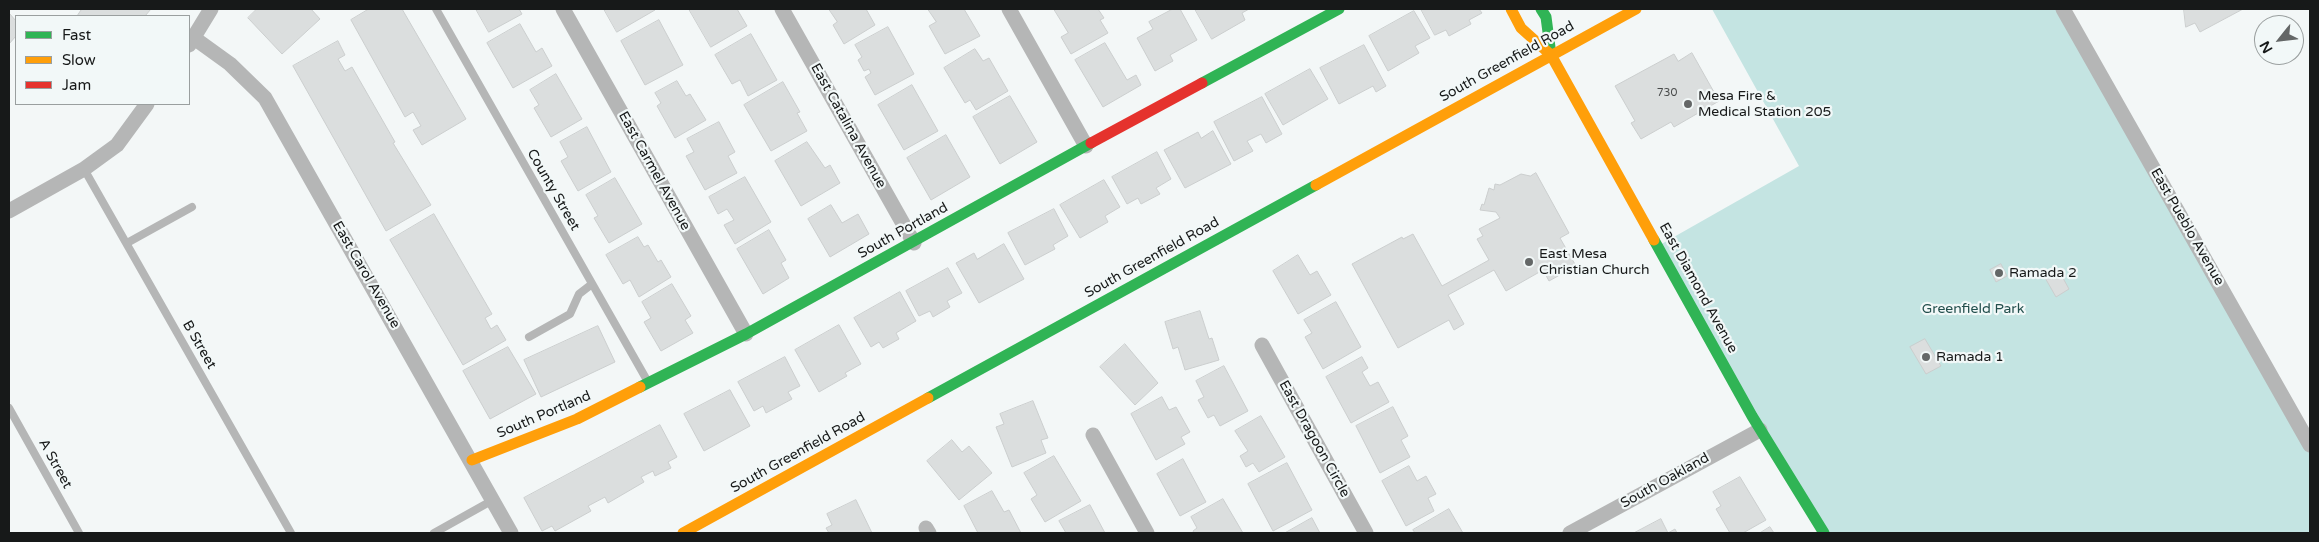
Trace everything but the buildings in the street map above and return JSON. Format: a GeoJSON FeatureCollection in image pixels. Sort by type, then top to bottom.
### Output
{"type":"FeatureCollection","features":[{"type":"Feature","properties":{"kind":"street"},"geometry":{"type":"LineString","coordinates":[[191,42],[211,9]]}},
{"type":"Feature","properties":{"kind":"street","name":"East Carmel Avenue"},"geometry":{"type":"LineString","coordinates":[[563,9],[746,334]]}},
{"type":"Feature","properties":{"kind":"street","name":"East Catalina Avenue"},"geometry":{"type":"LineString","coordinates":[[782,9],[914,243]]}},
{"type":"Feature","properties":{"kind":"street"},"geometry":{"type":"LineString","coordinates":[[1009,9],[1086,146]]}},
{"type":"Feature","properties":{"kind":"street","name":"South Portland"},"geometry":{"type":"LineString","coordinates":[[472,460],[577,419],[746,334],[1339,9]]}},
{"type":"Feature","properties":{"kind":"street","name":"East Diamond Avenue"},"geometry":{"type":"LineString","coordinates":[[1511,9],[1521,28],[1551,55],[1760,430],[1824,533]]}},
{"type":"Feature","properties":{"kind":"street","name":"East Diamond Avenue"},"geometry":{"type":"LineString","coordinates":[[1541,9],[1546,17],[1551,55]]}},
{"type":"Feature","properties":{"kind":"street","name":"South Greenfield Road"},"geometry":{"type":"LineString","coordinates":[[683,533],[1636,9]]}},
{"type":"Feature","properties":{"kind":"street","name":"East Pueblo Avenue"},"geometry":{"type":"LineString","coordinates":[[2063,9],[2310,445]]}},
{"type":"Feature","properties":{"kind":"street","name":"East Carol Avenue"},"geometry":{"type":"LineString","coordinates":[[191,42],[230,64],[265,98],[472,460],[511,533]]}},
{"type":"Feature","properties":{"kind":"street"},"geometry":{"type":"LineString","coordinates":[[9,212],[84,169],[117,146],[146,105]]}},
{"type":"Feature","properties":{"kind":"street","name":"East Dragoon Circle"},"geometry":{"type":"LineString","coordinates":[[1262,346],[1366,533]]}},
{"type":"Feature","properties":{"kind":"street","name":"South Oakland"},"geometry":{"type":"LineString","coordinates":[[1570,533],[1588,529],[1760,430]]}},
{"type":"Feature","properties":{"kind":"street"},"geometry":{"type":"LineString","coordinates":[[1093,435],[1147,533]]}},
{"type":"Feature","properties":{"kind":"lane","name":"County Street"},"geometry":{"type":"LineString","coordinates":[[436,9],[649,384]]}},
{"type":"Feature","properties":{"kind":"lane","name":"B Street"},"geometry":{"type":"LineString","coordinates":[[84,169],[291,533]]}},
{"type":"Feature","properties":{"kind":"lane"},"geometry":{"type":"LineString","coordinates":[[127,243],[192,207]]}},
{"type":"Feature","properties":{"kind":"lane"},"geometry":{"type":"LineString","coordinates":[[529,338],[570,314],[579,294],[592,284]]}},
{"type":"Feature","properties":{"kind":"lane","name":"A Street"},"geometry":{"type":"LineString","coordinates":[[9,408],[79,533]]}},
{"type":"Feature","properties":{"kind":"lane"},"geometry":{"type":"LineString","coordinates":[[434,533],[493,500]]}},
{"type":"Feature","properties":{"kind":"green space","name":"Greenfield Park"},"geometry":{"type":"Polygon","coordinates":[[[1712,9],[2063,9],[2310,446],[2310,533],[1824,533],[1658,246],[1799,166],[1712,9]]]}},
{"type":"Feature","properties":{"kind":"traffic: fast"},"geometry":{"type":"LineString","coordinates":[[1202,83],[1339,9]]}},
{"type":"Feature","properties":{"kind":"traffic: fast"},"geometry":{"type":"LineString","coordinates":[[1541,9],[1546,17],[1551,55]]}},
{"type":"Feature","properties":{"kind":"traffic: fast"},"geometry":{"type":"LineString","coordinates":[[640,387],[746,334],[1091,143]]}},
{"type":"Feature","properties":{"kind":"traffic: fast"},"geometry":{"type":"LineString","coordinates":[[928,398],[1316,185]]}},
{"type":"Feature","properties":{"kind":"traffic: fast"},"geometry":{"type":"LineString","coordinates":[[1654,240],[1752,416],[1824,533]]}},
{"type":"Feature","properties":{"kind":"traffic: slow"},"geometry":{"type":"LineString","coordinates":[[1511,9],[1521,28],[1551,55],[1654,240]]}},
{"type":"Feature","properties":{"kind":"traffic: slow"},"geometry":{"type":"LineString","coordinates":[[1316,185],[1636,9]]}},
{"type":"Feature","properties":{"kind":"traffic: slow"},"geometry":{"type":"LineString","coordinates":[[472,460],[577,419],[640,387]]}},
{"type":"Feature","properties":{"kind":"traffic: slow"},"geometry":{"type":"LineString","coordinates":[[683,533],[928,398]]}},
{"type":"Feature","properties":{"kind":"traffic: jam"},"geometry":{"type":"LineString","coordinates":[[1091,143],[1202,83]]}},
{"type":"Feature","properties":{"kind":"place","name":"Mesa Fire & Medical Station 205"},"geometry":{"type":"Point","coordinates":[1688,104]}},
{"type":"Feature","properties":{"kind":"place","name":"East Mesa Christian Church"},"geometry":{"type":"Point","coordinates":[1529,262]}},
{"type":"Feature","properties":{"kind":"place","name":"Ramada 2"},"geometry":{"type":"Point","coordinates":[1999,273]}},
{"type":"Feature","properties":{"kind":"place","name":"Ramada 1"},"geometry":{"type":"Point","coordinates":[1926,357]}}]}
